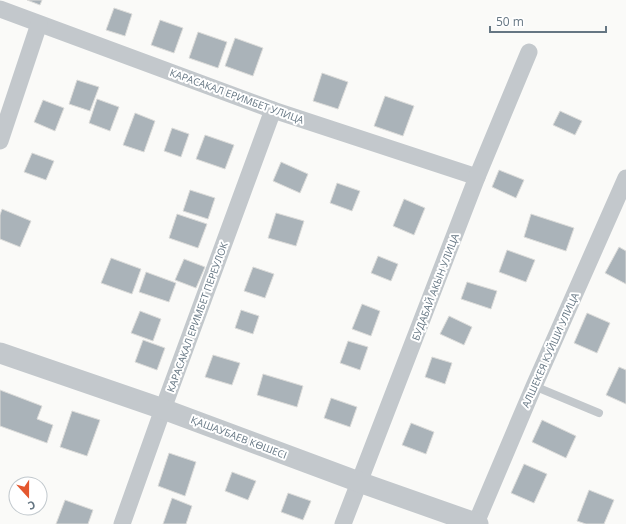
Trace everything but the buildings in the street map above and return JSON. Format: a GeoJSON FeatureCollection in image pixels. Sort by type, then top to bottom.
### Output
{"type":"FeatureCollection","features":[{"type":"Feature","properties":{"kind":"street","name":"КАРАСАКАЛ ЕРИМБЕТ УЛИЦА"},"geometry":{"type":"LineString","coordinates":[[0,9],[273,110],[477,178]]}},
{"type":"Feature","properties":{"kind":"street"},"geometry":{"type":"LineString","coordinates":[[0,141],[40,24]]}},
{"type":"Feature","properties":{"kind":"street","name":"БУДАБАЙ АКЫН УЛИЦА"},"geometry":{"type":"LineString","coordinates":[[343,524],[477,178],[529,52]]}},
{"type":"Feature","properties":{"kind":"street","name":"КАРАСАКАЛ ЕРИМБЕТ ПЕРЕУЛОК"},"geometry":{"type":"LineString","coordinates":[[122,524],[273,110]]}},
{"type":"Feature","properties":{"kind":"street","name":"АЛШЕКЕЯ КУЙШИ УЛИЦА"},"geometry":{"type":"LineString","coordinates":[[477,524],[534,386],[626,178]]}},
{"type":"Feature","properties":{"kind":"street","name":"ҚАШАУБАЕВ КӨШЕСІ"},"geometry":{"type":"LineString","coordinates":[[0,353],[163,409],[477,524]]}},
{"type":"Feature","properties":{"kind":"lane"},"geometry":{"type":"LineString","coordinates":[[534,386],[599,413]]}}]}
